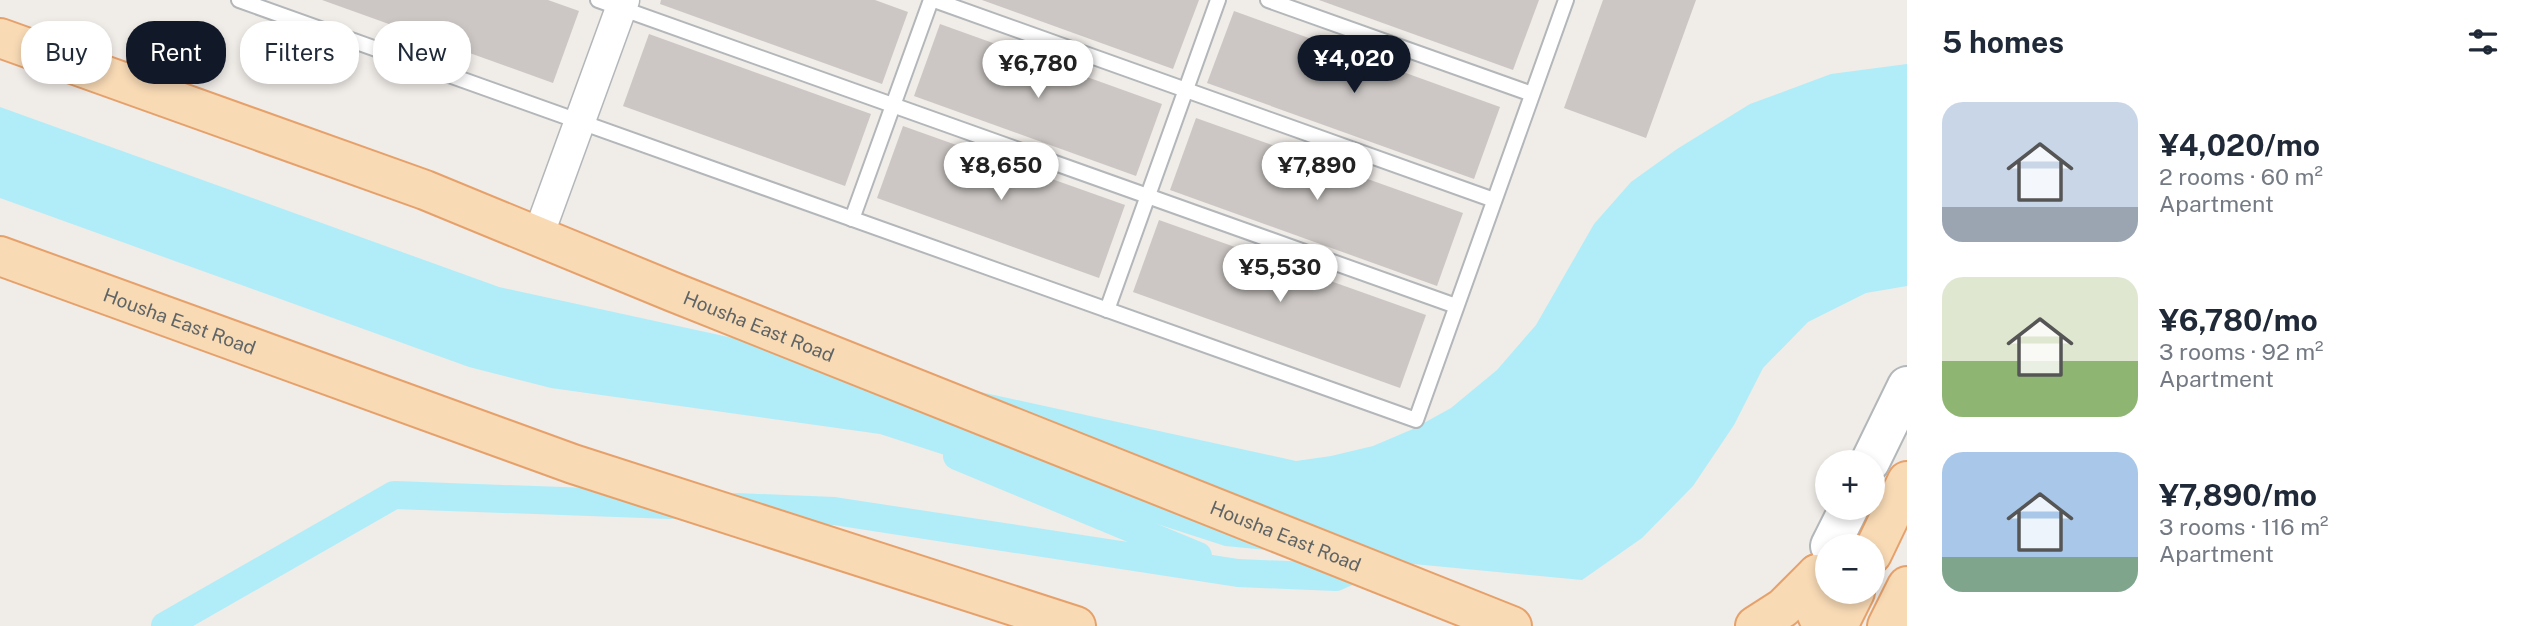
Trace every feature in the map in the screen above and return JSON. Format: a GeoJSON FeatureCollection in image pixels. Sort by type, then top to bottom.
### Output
{"type":"FeatureCollection","features":[{"type":"Feature","properties":{"kind":"main road","name":"Housha East Road"},"geometry":{"type":"LineString","coordinates":[[0,38],[425,190],[673,292],[1510,625]]}},
{"type":"Feature","properties":{"kind":"main road","name":"Housha East Road"},"geometry":{"type":"LineString","coordinates":[[0,256],[573,464],[1076,626]]}},
{"type":"Feature","properties":{"kind":"main road"},"geometry":{"type":"LineString","coordinates":[[1877,450],[1907,386]]}},
{"type":"Feature","properties":{"kind":"main road"},"geometry":{"type":"LineString","coordinates":[[1882,534],[1907,481]]}},
{"type":"Feature","properties":{"kind":"main road"},"geometry":{"type":"LineString","coordinates":[[1755,626],[1783,608],[1815,570]]}},
{"type":"Feature","properties":{"kind":"main road"},"geometry":{"type":"LineString","coordinates":[[1887,626],[1907,586]]}},
{"type":"Feature","properties":{"kind":"main road"},"geometry":{"type":"LineString","coordinates":[[1815,603],[1814,608],[1822,626]]}},
{"type":"Feature","properties":{"kind":"main road"},"geometry":{"type":"LineString","coordinates":[[1838,626],[1849,604]]}},
{"type":"Feature","properties":{"kind":"street"},"geometry":{"type":"LineString","coordinates":[[538,236],[580,122],[614,3]]}},
{"type":"Feature","properties":{"kind":"lane"},"geometry":{"type":"LineString","coordinates":[[239,0],[1416,420],[1566,0]]}},
{"type":"Feature","properties":{"kind":"lane"},"geometry":{"type":"LineString","coordinates":[[852,219],[932,0],[1494,200]]}},
{"type":"Feature","properties":{"kind":"lane"},"geometry":{"type":"LineString","coordinates":[[1107,310],[1218,0]]}},
{"type":"Feature","properties":{"kind":"lane"},"geometry":{"type":"LineString","coordinates":[[1268,0],[1532,94]]}},
{"type":"Feature","properties":{"kind":"lane"},"geometry":{"type":"LineString","coordinates":[[614,3],[1456,306]]}},
{"type":"Feature","properties":{"kind":"water"},"geometry":{"type":"Polygon","coordinates":[[[1907,64],[1907,286],[1866,293],[1808,322],[1763,368],[1734,425],[1693,486],[1642,538],[1582,580],[1225,546],[880,434],[551,388],[469,367],[0,198],[0,107],[499,287],[1296,461],[1373,446],[1413,429],[1451,408],[1497,370],[1536,325],[1594,224],[1631,182],[1677,149],[1750,104],[1831,74],[1907,64]]]}},
{"type":"Feature","properties":{"kind":"building"},"geometry":{"type":"Polygon","coordinates":[[[322,0],[548,0],[579,11],[553,83],[471,54],[471,21],[380,21],[322,0]]]}},
{"type":"Feature","properties":{"kind":"building"},"geometry":{"type":"Polygon","coordinates":[[[661,0],[875,0],[908,12],[882,84],[660,4],[661,0]]]}},
{"type":"Feature","properties":{"kind":"building"},"geometry":{"type":"Polygon","coordinates":[[[982,0],[1199,0],[1173,69],[982,0]]]}},
{"type":"Feature","properties":{"kind":"building"},"geometry":{"type":"Polygon","coordinates":[[[1319,0],[1539,0],[1513,70],[1319,0]]]}},
{"type":"Feature","properties":{"kind":"building"},"geometry":{"type":"Polygon","coordinates":[[[1603,0],[1696,0],[1646,138],[1564,108],[1603,0]]]}},
{"type":"Feature","properties":{"kind":"building"},"geometry":{"type":"Polygon","coordinates":[[[1234,11],[1500,107],[1474,179],[1207,83],[1234,11]]]}},
{"type":"Feature","properties":{"kind":"building"},"geometry":{"type":"Polygon","coordinates":[[[940,24],[1162,104],[1136,176],[914,96],[940,24]]]}},
{"type":"Feature","properties":{"kind":"building"},"geometry":{"type":"Polygon","coordinates":[[[649,34],[871,114],[845,186],[623,106],[649,34]]]}},
{"type":"Feature","properties":{"kind":"building"},"geometry":{"type":"Polygon","coordinates":[[[1196,118],[1463,213],[1437,286],[1170,190],[1196,118]]]}},
{"type":"Feature","properties":{"kind":"building"},"geometry":{"type":"Polygon","coordinates":[[[903,126],[1125,205],[1099,278],[877,198],[903,126]]]}},
{"type":"Feature","properties":{"kind":"building"},"geometry":{"type":"Polygon","coordinates":[[[1159,220],[1426,315],[1400,388],[1133,292],[1159,220]]]}},
{"type":"Feature","properties":{"kind":"waterway"},"geometry":{"type":"LineString","coordinates":[[957,456],[1198,556]]}},
{"type":"Feature","properties":{"kind":"waterway"},"geometry":{"type":"LineString","coordinates":[[165,626],[394,495],[671,505]]}},
{"type":"Feature","properties":{"kind":"waterway"},"geometry":{"type":"LineString","coordinates":[[736,507],[834,511],[1238,573],[1336,577],[1370,562]]}}]}
